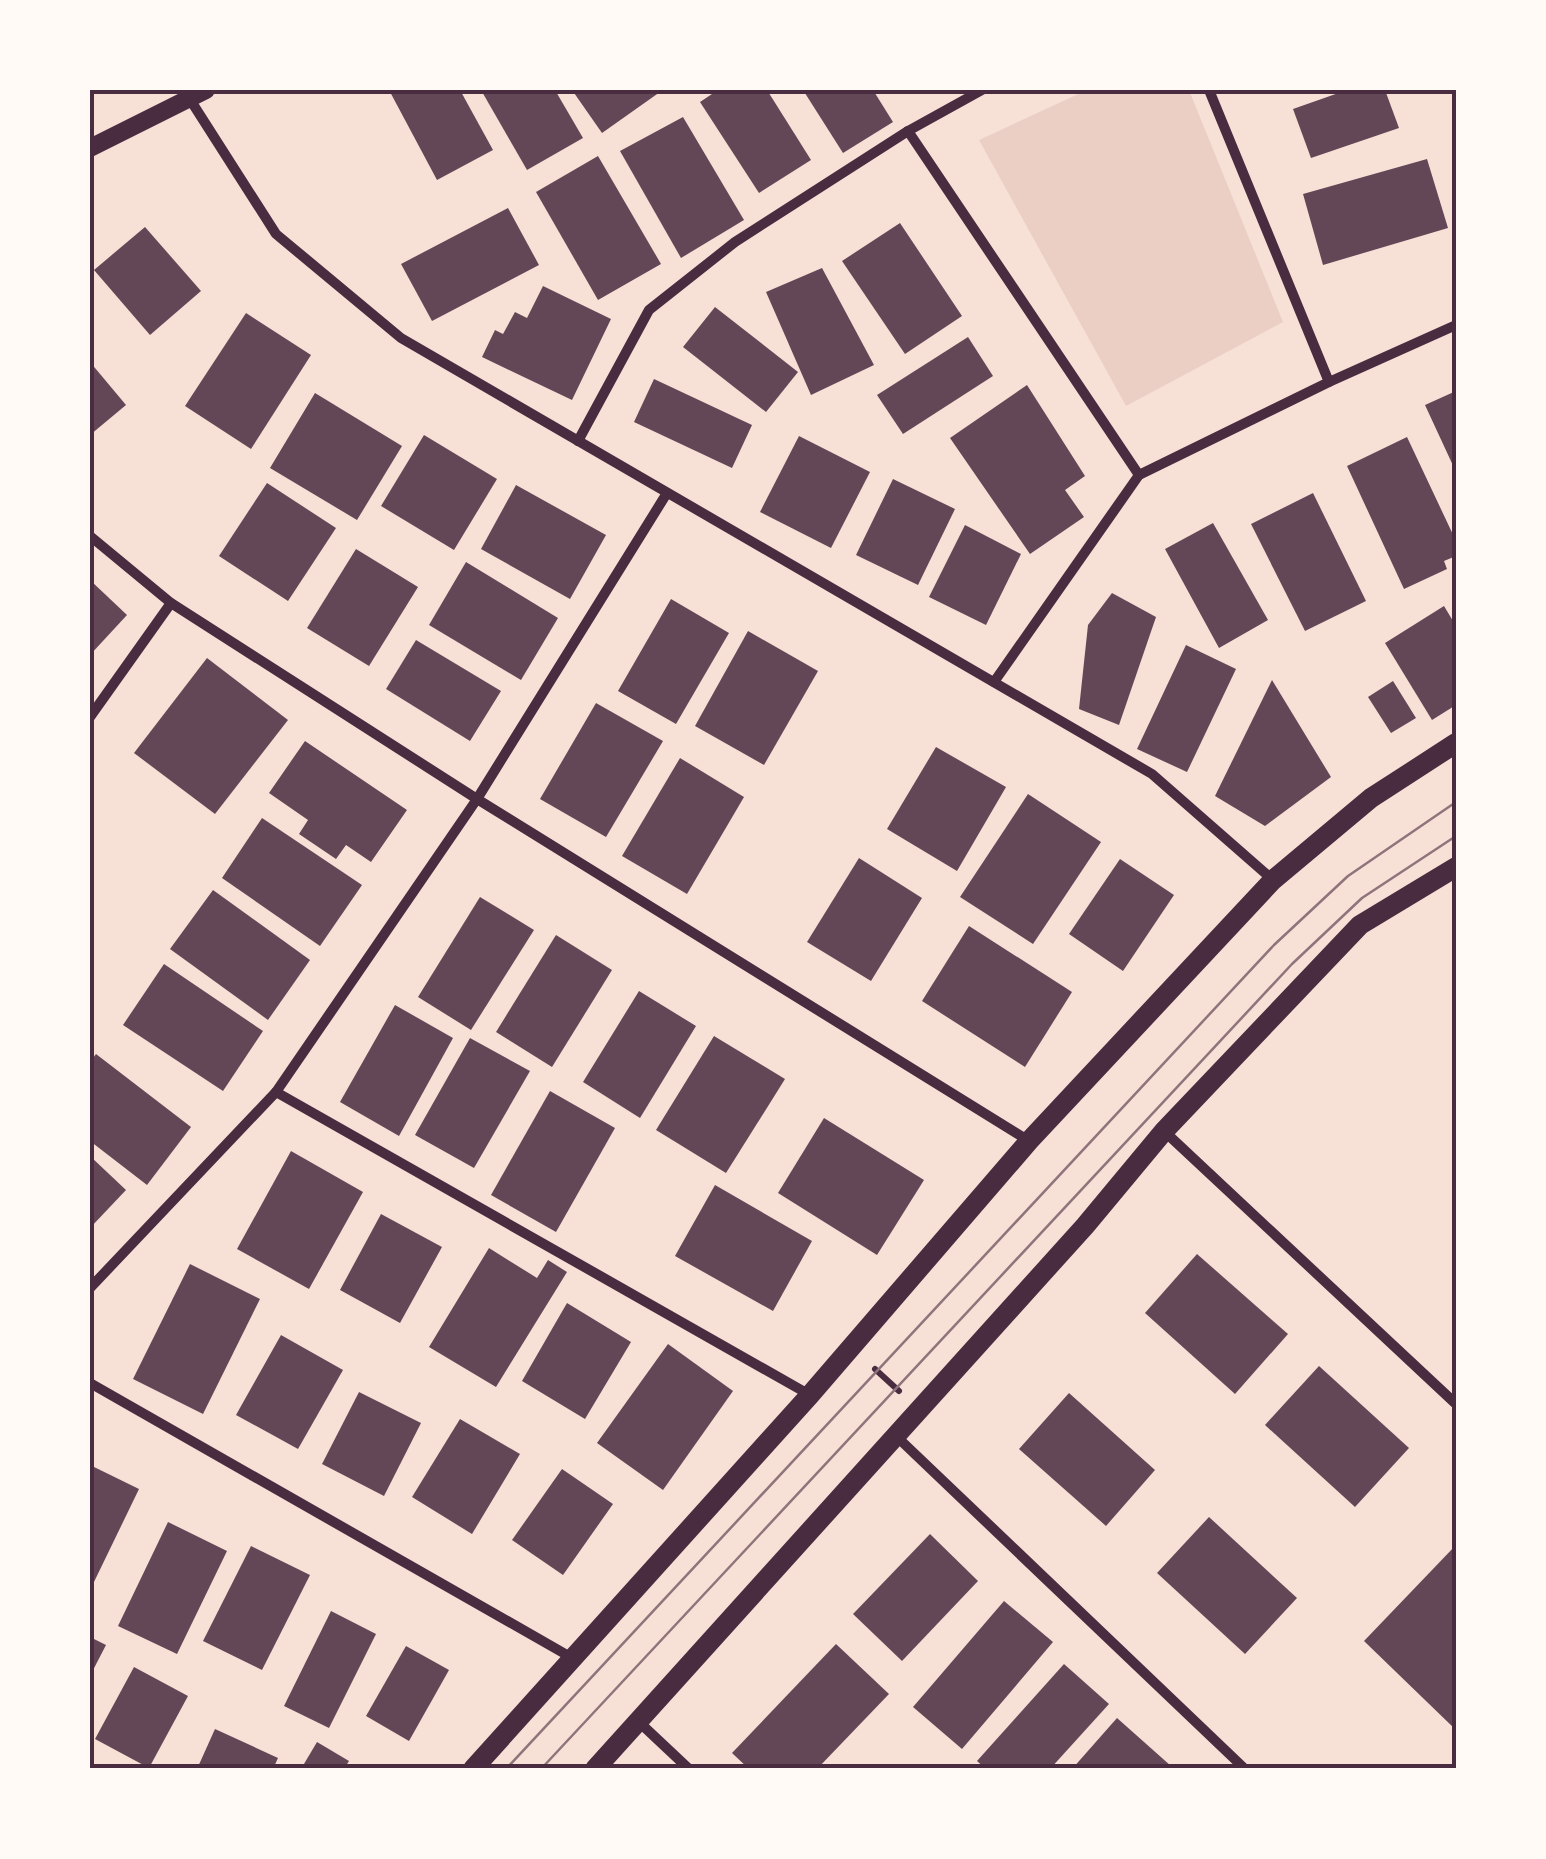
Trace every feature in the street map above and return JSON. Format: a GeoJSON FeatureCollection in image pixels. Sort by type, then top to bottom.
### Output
{"type":"FeatureCollection","features":[{"type":"Feature","properties":{"kind":"main road"},"geometry":{"type":"LineString","coordinates":[[473,1769],[810,1395],[1030,1141],[1273,880],[1371,798],[1456,743]]}},
{"type":"Feature","properties":{"kind":"main road"},"geometry":{"type":"LineString","coordinates":[[595,1769],[1084,1226],[1164,1131],[1360,925],[1456,867]]}},
{"type":"Feature","properties":{"kind":"street"},"geometry":{"type":"LineString","coordinates":[[90,148],[186,95],[206,90]]}},
{"type":"Feature","properties":{"kind":"street"},"geometry":{"type":"LineString","coordinates":[[578,441],[649,310],[699,266],[908,130],[982,90]]}},
{"type":"Feature","properties":{"kind":"street"},"geometry":{"type":"LineString","coordinates":[[1209,90],[1329,382]]}},
{"type":"Feature","properties":{"kind":"street"},"geometry":{"type":"LineString","coordinates":[[186,95],[276,234],[401,338],[1152,774],[1273,880]]}},
{"type":"Feature","properties":{"kind":"street"},"geometry":{"type":"LineString","coordinates":[[908,130],[1140,475]]}},
{"type":"Feature","properties":{"kind":"street"},"geometry":{"type":"LineString","coordinates":[[994,682],[1140,475],[1456,325]]}},
{"type":"Feature","properties":{"kind":"street"},"geometry":{"type":"LineString","coordinates":[[90,1288],[276,1092],[477,799],[668,492]]}},
{"type":"Feature","properties":{"kind":"street"},"geometry":{"type":"LineString","coordinates":[[90,536],[171,603],[477,799],[1030,1141]]}},
{"type":"Feature","properties":{"kind":"street"},"geometry":{"type":"LineString","coordinates":[[90,717],[171,603]]}},
{"type":"Feature","properties":{"kind":"street"},"geometry":{"type":"LineString","coordinates":[[276,1092],[810,1395]]}},
{"type":"Feature","properties":{"kind":"street"},"geometry":{"type":"LineString","coordinates":[[1164,1131],[1456,1404]]}},
{"type":"Feature","properties":{"kind":"street"},"geometry":{"type":"LineString","coordinates":[[90,1383],[574,1659]]}},
{"type":"Feature","properties":{"kind":"street"},"geometry":{"type":"LineString","coordinates":[[894,1434],[1245,1769]]}},
{"type":"Feature","properties":{"kind":"street"},"geometry":{"type":"LineString","coordinates":[[639,1722],[689,1769]]}},
{"type":"Feature","properties":{"kind":"path"},"geometry":{"type":"LineString","coordinates":[[851,1347],[919,1408]]}},
{"type":"Feature","properties":{"kind":"shaded area"},"geometry":{"type":"Polygon","coordinates":[[[1087,90],[1189,90],[1283,322],[1126,406],[979,140],[1087,90]]]}},
{"type":"Feature","properties":{"kind":"building"},"geometry":{"type":"Polygon","coordinates":[[[389,90],[460,90],[493,150],[437,180],[389,90]]]}},
{"type":"Feature","properties":{"kind":"building"},"geometry":{"type":"Polygon","coordinates":[[[481,90],[555,90],[583,138],[527,170],[481,90]]]}},
{"type":"Feature","properties":{"kind":"building"},"geometry":{"type":"Polygon","coordinates":[[[572,90],[658,90],[660,92],[602,133],[572,90]]]}},
{"type":"Feature","properties":{"kind":"building"},"geometry":{"type":"Polygon","coordinates":[[[718,90],[767,90],[811,160],[759,193],[700,102],[718,90]]]}},
{"type":"Feature","properties":{"kind":"building"},"geometry":{"type":"Polygon","coordinates":[[[803,90],[873,90],[893,122],[843,153],[803,90]]]}},
{"type":"Feature","properties":{"kind":"building"},"geometry":{"type":"Polygon","coordinates":[[[1347,90],[1385,90],[1399,128],[1311,158],[1293,109],[1347,90]]]}},
{"type":"Feature","properties":{"kind":"building"},"geometry":{"type":"Polygon","coordinates":[[[683,117],[744,220],[681,258],[620,151],[683,117]]]}},
{"type":"Feature","properties":{"kind":"building"},"geometry":{"type":"Polygon","coordinates":[[[598,156],[661,264],[598,300],[536,192],[598,156]]]}},
{"type":"Feature","properties":{"kind":"building"},"geometry":{"type":"Polygon","coordinates":[[[1427,159],[1448,228],[1323,265],[1303,194],[1427,159]]]}},
{"type":"Feature","properties":{"kind":"building"},"geometry":{"type":"Polygon","coordinates":[[[508,208],[539,265],[432,321],[401,264],[508,208]]]}},
{"type":"Feature","properties":{"kind":"building"},"geometry":{"type":"Polygon","coordinates":[[[900,223],[962,316],[905,354],[842,261],[900,223]]]}},
{"type":"Feature","properties":{"kind":"building"},"geometry":{"type":"Polygon","coordinates":[[[145,227],[201,291],[150,335],[94,270],[145,227]]]}},
{"type":"Feature","properties":{"kind":"building"},"geometry":{"type":"Polygon","coordinates":[[[822,268],[874,365],[811,395],[766,292],[822,268]]]}},
{"type":"Feature","properties":{"kind":"building"},"geometry":{"type":"Polygon","coordinates":[[[543,286],[611,319],[572,400],[482,357],[495,330],[503,334],[515,312],[527,318],[543,286]]]}},
{"type":"Feature","properties":{"kind":"building"},"geometry":{"type":"Polygon","coordinates":[[[715,307],[798,372],[766,412],[683,347],[715,307]]]}},
{"type":"Feature","properties":{"kind":"building"},"geometry":{"type":"Polygon","coordinates":[[[246,313],[311,355],[251,449],[185,406],[246,313]]]}},
{"type":"Feature","properties":{"kind":"building"},"geometry":{"type":"Polygon","coordinates":[[[968,337],[993,376],[903,434],[877,395],[968,337]]]}},
{"type":"Feature","properties":{"kind":"building"},"geometry":{"type":"Polygon","coordinates":[[[90,362],[126,405],[90,435],[90,362]]]}},
{"type":"Feature","properties":{"kind":"building"},"geometry":{"type":"Polygon","coordinates":[[[654,379],[752,425],[732,468],[634,422],[654,379]]]}},
{"type":"Feature","properties":{"kind":"building"},"geometry":{"type":"Polygon","coordinates":[[[1027,385],[1085,476],[1065,490],[1084,517],[1030,554],[950,438],[1027,385]]]}},
{"type":"Feature","properties":{"kind":"building"},"geometry":{"type":"Polygon","coordinates":[[[1456,391],[1456,472],[1425,405],[1456,391]]]}},
{"type":"Feature","properties":{"kind":"building"},"geometry":{"type":"Polygon","coordinates":[[[315,393],[402,446],[357,520],[270,468],[315,393]]]}},
{"type":"Feature","properties":{"kind":"building"},"geometry":{"type":"Polygon","coordinates":[[[424,435],[497,479],[454,550],[381,506],[424,435]]]}},
{"type":"Feature","properties":{"kind":"building"},"geometry":{"type":"Polygon","coordinates":[[[799,436],[870,472],[831,548],[760,512],[799,436]]]}},
{"type":"Feature","properties":{"kind":"building"},"geometry":{"type":"Polygon","coordinates":[[[1407,437],[1456,541],[1456,556],[1444,561],[1447,569],[1404,589],[1347,466],[1407,437]]]}},
{"type":"Feature","properties":{"kind":"building"},"geometry":{"type":"Polygon","coordinates":[[[893,479],[955,509],[918,585],[856,555],[893,479]]]}},
{"type":"Feature","properties":{"kind":"building"},"geometry":{"type":"Polygon","coordinates":[[[267,483],[336,528],[288,601],[219,556],[267,483]]]}},
{"type":"Feature","properties":{"kind":"building"},"geometry":{"type":"Polygon","coordinates":[[[516,485],[606,535],[570,599],[481,549],[516,485]]]}},
{"type":"Feature","properties":{"kind":"building"},"geometry":{"type":"Polygon","coordinates":[[[1313,493],[1366,601],[1305,631],[1251,524],[1313,493]]]}},
{"type":"Feature","properties":{"kind":"building"},"geometry":{"type":"Polygon","coordinates":[[[1213,523],[1268,620],[1219,648],[1165,549],[1213,523]]]}},
{"type":"Feature","properties":{"kind":"building"},"geometry":{"type":"Polygon","coordinates":[[[965,525],[1021,554],[986,625],[929,597],[965,525]]]}},
{"type":"Feature","properties":{"kind":"building"},"geometry":{"type":"Polygon","coordinates":[[[356,549],[418,587],[369,666],[307,628],[356,549]]]}},
{"type":"Feature","properties":{"kind":"building"},"geometry":{"type":"Polygon","coordinates":[[[466,562],[558,618],[521,680],[429,625],[466,562]]]}},
{"type":"Feature","properties":{"kind":"building"},"geometry":{"type":"Polygon","coordinates":[[[90,580],[127,615],[90,655],[90,580]]]}},
{"type":"Feature","properties":{"kind":"building"},"geometry":{"type":"Polygon","coordinates":[[[1112,593],[1156,617],[1119,725],[1079,709],[1088,625],[1112,593]]]}},
{"type":"Feature","properties":{"kind":"building"},"geometry":{"type":"Polygon","coordinates":[[[671,599],[729,633],[676,724],[618,691],[671,599]]]}},
{"type":"Feature","properties":{"kind":"building"},"geometry":{"type":"Polygon","coordinates":[[[1444,606],[1456,626],[1456,705],[1432,720],[1385,643],[1444,606]]]}},
{"type":"Feature","properties":{"kind":"building"},"geometry":{"type":"Polygon","coordinates":[[[748,631],[818,671],[764,765],[695,726],[748,631]]]}},
{"type":"Feature","properties":{"kind":"building"},"geometry":{"type":"Polygon","coordinates":[[[416,640],[501,691],[470,741],[386,689],[416,640]]]}},
{"type":"Feature","properties":{"kind":"building"},"geometry":{"type":"Polygon","coordinates":[[[1186,645],[1236,669],[1187,772],[1137,749],[1186,645]]]}},
{"type":"Feature","properties":{"kind":"building"},"geometry":{"type":"Polygon","coordinates":[[[207,658],[288,720],[215,814],[134,753],[207,658]]]}},
{"type":"Feature","properties":{"kind":"building"},"geometry":{"type":"Polygon","coordinates":[[[1272,680],[1331,777],[1265,826],[1215,796],[1272,680]]]}},
{"type":"Feature","properties":{"kind":"building"},"geometry":{"type":"Polygon","coordinates":[[[1393,681],[1416,718],[1391,733],[1368,697],[1393,681]]]}},
{"type":"Feature","properties":{"kind":"building"},"geometry":{"type":"Polygon","coordinates":[[[596,703],[663,741],[606,837],[540,799],[596,703]]]}},
{"type":"Feature","properties":{"kind":"building"},"geometry":{"type":"Polygon","coordinates":[[[305,741],[407,810],[371,862],[346,845],[336,859],[299,834],[308,820],[269,793],[305,741]]]}},
{"type":"Feature","properties":{"kind":"building"},"geometry":{"type":"Polygon","coordinates":[[[936,747],[1006,787],[957,871],[887,829],[936,747]]]}},
{"type":"Feature","properties":{"kind":"building"},"geometry":{"type":"Polygon","coordinates":[[[680,758],[744,797],[687,894],[622,856],[680,758]]]}},
{"type":"Feature","properties":{"kind":"building"},"geometry":{"type":"Polygon","coordinates":[[[1028,794],[1101,842],[1033,944],[960,897],[1028,794]]]}},
{"type":"Feature","properties":{"kind":"building"},"geometry":{"type":"Polygon","coordinates":[[[262,818],[362,885],[320,946],[222,878],[262,818]]]}},
{"type":"Feature","properties":{"kind":"building"},"geometry":{"type":"Polygon","coordinates":[[[859,858],[922,898],[871,981],[807,942],[859,858]]]}},
{"type":"Feature","properties":{"kind":"building"},"geometry":{"type":"Polygon","coordinates":[[[1120,859],[1174,895],[1123,971],[1069,934],[1120,859]]]}},
{"type":"Feature","properties":{"kind":"building"},"geometry":{"type":"Polygon","coordinates":[[[213,890],[310,960],[268,1020],[170,949],[213,890]]]}},
{"type":"Feature","properties":{"kind":"building"},"geometry":{"type":"Polygon","coordinates":[[[480,897],[534,930],[471,1030],[418,997],[480,897]]]}},
{"type":"Feature","properties":{"kind":"building"},"geometry":{"type":"Polygon","coordinates":[[[969,926],[1072,992],[1025,1067],[922,1001],[969,926]]]}},
{"type":"Feature","properties":{"kind":"building"},"geometry":{"type":"Polygon","coordinates":[[[556,935],[612,970],[552,1067],[496,1032],[556,935]]]}},
{"type":"Feature","properties":{"kind":"building"},"geometry":{"type":"Polygon","coordinates":[[[164,964],[263,1031],[223,1091],[123,1025],[164,964]]]}},
{"type":"Feature","properties":{"kind":"building"},"geometry":{"type":"Polygon","coordinates":[[[639,991],[696,1026],[640,1118],[583,1082],[639,991]]]}},
{"type":"Feature","properties":{"kind":"building"},"geometry":{"type":"Polygon","coordinates":[[[395,1005],[453,1038],[399,1136],[340,1102],[395,1005]]]}},
{"type":"Feature","properties":{"kind":"building"},"geometry":{"type":"Polygon","coordinates":[[[714,1036],[785,1079],[726,1173],[656,1130],[714,1036]]]}},
{"type":"Feature","properties":{"kind":"building"},"geometry":{"type":"Polygon","coordinates":[[[470,1038],[530,1071],[474,1168],[415,1135],[470,1038]]]}},
{"type":"Feature","properties":{"kind":"building"},"geometry":{"type":"Polygon","coordinates":[[[96,1054],[191,1127],[147,1185],[90,1141],[90,1062],[96,1054]]]}},
{"type":"Feature","properties":{"kind":"building"},"geometry":{"type":"Polygon","coordinates":[[[550,1091],[615,1128],[556,1232],[491,1195],[550,1091]]]}},
{"type":"Feature","properties":{"kind":"building"},"geometry":{"type":"Polygon","coordinates":[[[824,1118],[924,1180],[877,1255],[778,1193],[824,1118]]]}},
{"type":"Feature","properties":{"kind":"building"},"geometry":{"type":"Polygon","coordinates":[[[291,1151],[363,1192],[309,1289],[237,1249],[291,1151]]]}},
{"type":"Feature","properties":{"kind":"building"},"geometry":{"type":"Polygon","coordinates":[[[90,1156],[126,1190],[90,1228],[90,1156]]]}},
{"type":"Feature","properties":{"kind":"building"},"geometry":{"type":"Polygon","coordinates":[[[715,1185],[812,1241],[773,1311],[675,1256],[715,1185]]]}},
{"type":"Feature","properties":{"kind":"building"},"geometry":{"type":"Polygon","coordinates":[[[381,1214],[442,1247],[400,1323],[340,1290],[381,1214]]]}},
{"type":"Feature","properties":{"kind":"building"},"geometry":{"type":"Polygon","coordinates":[[[489,1248],[537,1278],[548,1260],[567,1272],[496,1387],[429,1347],[489,1248]]]}},
{"type":"Feature","properties":{"kind":"building"},"geometry":{"type":"Polygon","coordinates":[[[1197,1254],[1288,1334],[1235,1394],[1145,1313],[1197,1254]]]}},
{"type":"Feature","properties":{"kind":"building"},"geometry":{"type":"Polygon","coordinates":[[[190,1264],[260,1299],[203,1414],[133,1379],[190,1264]]]}},
{"type":"Feature","properties":{"kind":"building"},"geometry":{"type":"Polygon","coordinates":[[[567,1303],[631,1342],[585,1419],[522,1381],[567,1303]]]}},
{"type":"Feature","properties":{"kind":"building"},"geometry":{"type":"Polygon","coordinates":[[[281,1335],[343,1370],[298,1449],[236,1415],[281,1335]]]}},
{"type":"Feature","properties":{"kind":"building"},"geometry":{"type":"Polygon","coordinates":[[[668,1344],[733,1391],[663,1490],[597,1443],[668,1344]]]}},
{"type":"Feature","properties":{"kind":"building"},"geometry":{"type":"Polygon","coordinates":[[[1319,1366],[1409,1448],[1355,1507],[1265,1425],[1319,1366]]]}},
{"type":"Feature","properties":{"kind":"building"},"geometry":{"type":"Polygon","coordinates":[[[359,1392],[421,1423],[384,1496],[322,1464],[359,1392]]]}},
{"type":"Feature","properties":{"kind":"building"},"geometry":{"type":"Polygon","coordinates":[[[1069,1393],[1155,1470],[1106,1526],[1019,1449],[1069,1393]]]}},
{"type":"Feature","properties":{"kind":"building"},"geometry":{"type":"Polygon","coordinates":[[[460,1419],[520,1454],[472,1534],[412,1497],[460,1419]]]}},
{"type":"Feature","properties":{"kind":"building"},"geometry":{"type":"Polygon","coordinates":[[[90,1465],[139,1489],[93,1584],[90,1582],[90,1465]]]}},
{"type":"Feature","properties":{"kind":"building"},"geometry":{"type":"Polygon","coordinates":[[[562,1469],[613,1504],[563,1575],[512,1540],[562,1469]]]}},
{"type":"Feature","properties":{"kind":"building"},"geometry":{"type":"Polygon","coordinates":[[[1209,1517],[1297,1598],[1245,1654],[1157,1573],[1209,1517]]]}},
{"type":"Feature","properties":{"kind":"building"},"geometry":{"type":"Polygon","coordinates":[[[168,1522],[227,1551],[177,1654],[118,1626],[168,1522]]]}},
{"type":"Feature","properties":{"kind":"building"},"geometry":{"type":"Polygon","coordinates":[[[930,1534],[978,1581],[902,1661],[853,1614],[930,1534]]]}},
{"type":"Feature","properties":{"kind":"building"},"geometry":{"type":"Polygon","coordinates":[[[1456,1545],[1456,1730],[1364,1641],[1456,1545]]]}},
{"type":"Feature","properties":{"kind":"building"},"geometry":{"type":"Polygon","coordinates":[[[251,1546],[310,1575],[262,1670],[203,1641],[251,1546]]]}},
{"type":"Feature","properties":{"kind":"building"},"geometry":{"type":"Polygon","coordinates":[[[1004,1601],[1053,1642],[962,1749],[913,1707],[1004,1601]]]}},
{"type":"Feature","properties":{"kind":"building"},"geometry":{"type":"Polygon","coordinates":[[[331,1611],[376,1634],[329,1728],[284,1706],[331,1611]]]}},
{"type":"Feature","properties":{"kind":"building"},"geometry":{"type":"Polygon","coordinates":[[[90,1637],[106,1645],[90,1676],[90,1637]]]}},
{"type":"Feature","properties":{"kind":"building"},"geometry":{"type":"Polygon","coordinates":[[[836,1644],[889,1694],[817,1769],[749,1769],[732,1753],[836,1644]]]}},
{"type":"Feature","properties":{"kind":"building"},"geometry":{"type":"Polygon","coordinates":[[[406,1646],[449,1670],[409,1741],[366,1716],[406,1646]]]}},
{"type":"Feature","properties":{"kind":"building"},"geometry":{"type":"Polygon","coordinates":[[[1064,1664],[1109,1704],[1050,1769],[986,1769],[977,1761],[1064,1664]]]}},
{"type":"Feature","properties":{"kind":"building"},"geometry":{"type":"Polygon","coordinates":[[[134,1667],[188,1696],[149,1768],[95,1739],[134,1667]]]}},
{"type":"Feature","properties":{"kind":"building"},"geometry":{"type":"Polygon","coordinates":[[[1117,1718],[1171,1766],[1072,1769],[1117,1718]]]}},
{"type":"Feature","properties":{"kind":"building"},"geometry":{"type":"Polygon","coordinates":[[[215,1729],[278,1758],[273,1769],[197,1769],[215,1729]]]}},
{"type":"Feature","properties":{"kind":"building"},"geometry":{"type":"Polygon","coordinates":[[[317,1742],[349,1761],[344,1769],[301,1769],[317,1742]]]}},
{"type":"Feature","properties":{"kind":"tram line"},"geometry":{"type":"LineString","coordinates":[[506,1769],[1274,945],[1348,876],[1456,802]]}},
{"type":"Feature","properties":{"kind":"tram line"},"geometry":{"type":"LineString","coordinates":[[541,1769],[1292,964],[1362,898],[1456,836]]}}]}
